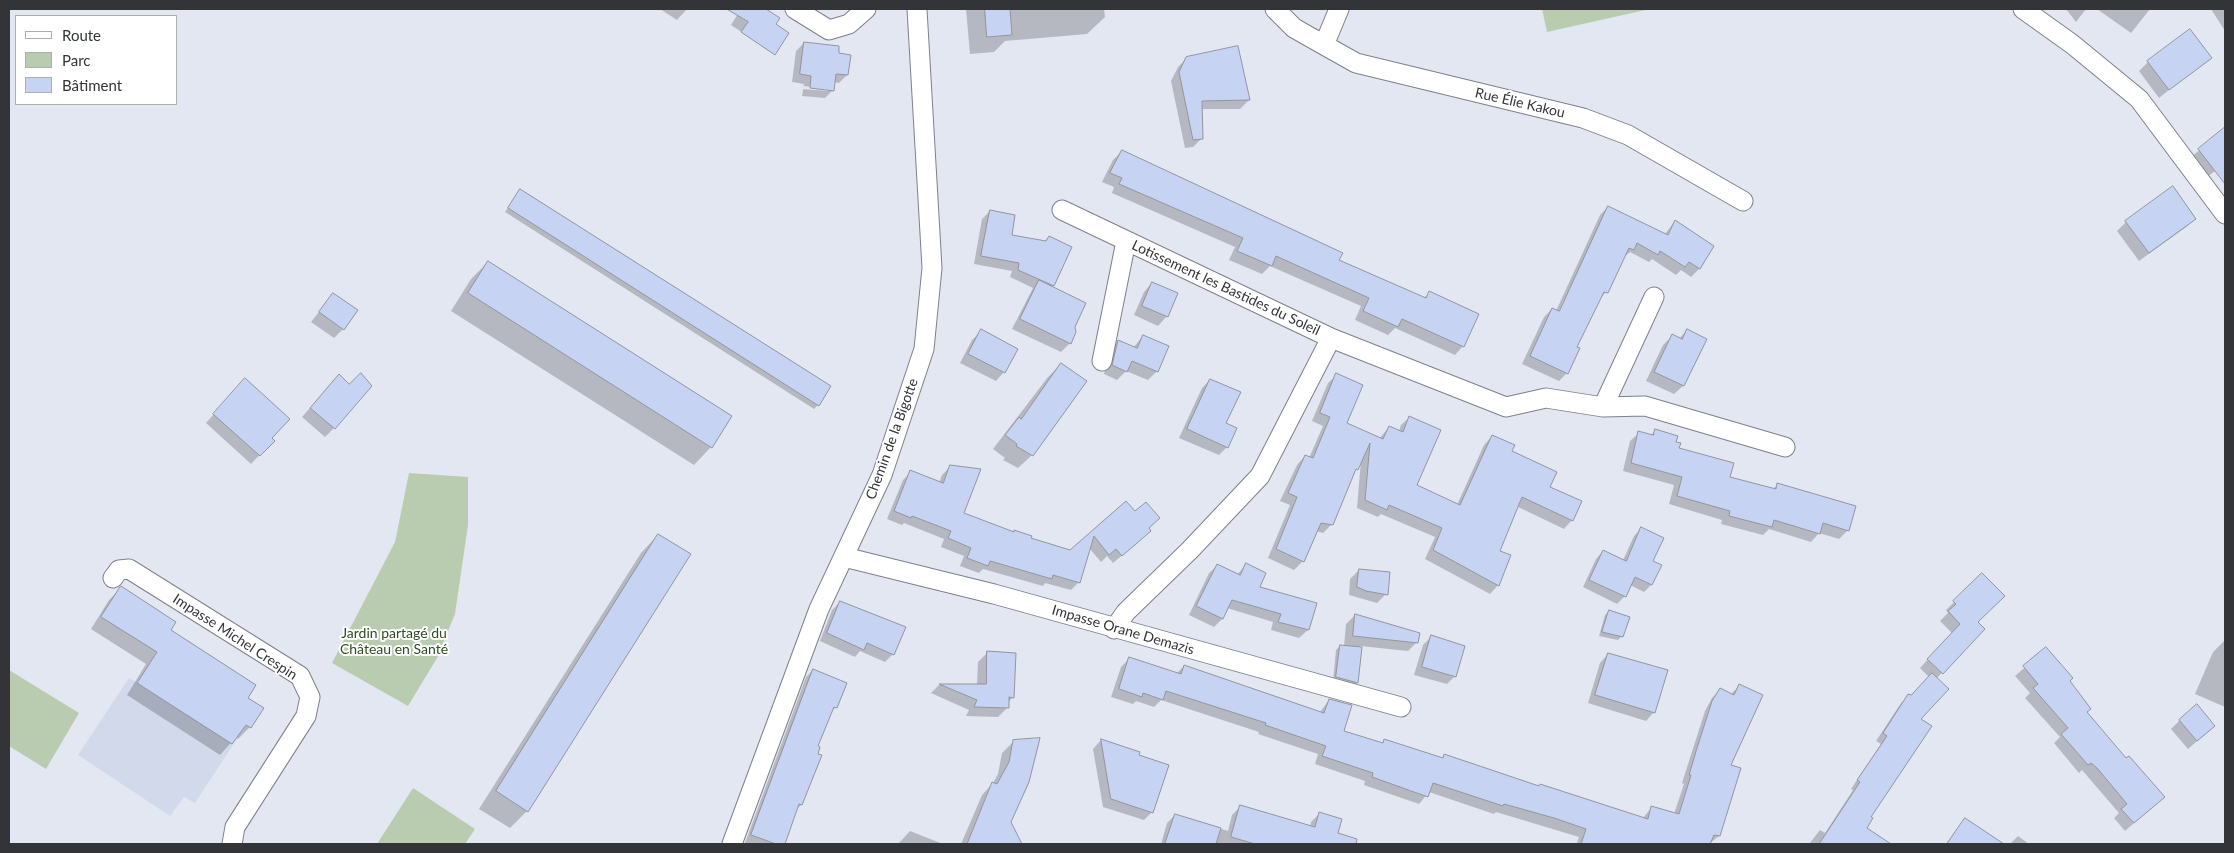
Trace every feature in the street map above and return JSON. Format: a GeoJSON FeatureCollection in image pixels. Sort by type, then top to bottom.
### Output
{"type":"FeatureCollection","features":[{"type":"Feature","properties":{"kind":"street"},"geometry":{"type":"LineString","coordinates":[[795,9],[829,30],[849,24],[866,9]]}},
{"type":"Feature","properties":{"kind":"street","name":"Chemin de la Bigotte"},"geometry":{"type":"LineString","coordinates":[[732,844],[820,608],[882,476],[924,348],[932,268],[917,9]]}},
{"type":"Feature","properties":{"kind":"street","name":"Rue Élie Kakou"},"geometry":{"type":"LineString","coordinates":[[1276,9],[1294,28],[1356,63],[1583,118],[1628,135],[1743,201]]}},
{"type":"Feature","properties":{"kind":"street"},"geometry":{"type":"LineString","coordinates":[[1324,45],[1339,9]]}},
{"type":"Feature","properties":{"kind":"street"},"geometry":{"type":"LineString","coordinates":[[2023,9],[2072,44],[2139,100],[2225,214]]}},
{"type":"Feature","properties":{"kind":"street","name":"Lotissement les Bastides du Soleil"},"geometry":{"type":"LineString","coordinates":[[1062,210],[1331,338],[1260,476],[1190,550],[1126,612],[1114,629]]}},
{"type":"Feature","properties":{"kind":"street"},"geometry":{"type":"LineString","coordinates":[[1102,361],[1126,240]]}},
{"type":"Feature","properties":{"kind":"street"},"geometry":{"type":"LineString","coordinates":[[1603,407],[1654,297]]}},
{"type":"Feature","properties":{"kind":"street"},"geometry":{"type":"LineString","coordinates":[[1331,338],[1506,407],[1546,398],[1603,407],[1645,406],[1785,447]]}},
{"type":"Feature","properties":{"kind":"street","name":"Impasse Orane Demazis"},"geometry":{"type":"LineString","coordinates":[[844,556],[994,594],[1114,629],[1401,707]]}},
{"type":"Feature","properties":{"kind":"street","name":"Impasse Michel Crespin"},"geometry":{"type":"LineString","coordinates":[[113,578],[119,570],[129,569],[300,676],[310,697],[306,716],[236,826],[232,844]]}},
{"type":"Feature","properties":{"kind":"shaded area"},"geometry":{"type":"Polygon","coordinates":[[[171,630],[256,685],[248,698],[264,708],[246,725],[195,803],[184,797],[170,816],[78,755],[129,678],[138,683],[171,630]]]}},
{"type":"Feature","properties":{"kind":"green space"},"geometry":{"type":"Polygon","coordinates":[[[1542,9],[1650,9],[1547,32],[1542,9]]]}},
{"type":"Feature","properties":{"kind":"green space","name":"Jardin partagé du Château en Santé"},"geometry":{"type":"Polygon","coordinates":[[[409,473],[468,477],[468,525],[455,614],[437,658],[408,706],[332,663],[395,542],[409,473]]]}},
{"type":"Feature","properties":{"kind":"green space"},"geometry":{"type":"Polygon","coordinates":[[[9,670],[79,713],[46,769],[9,746],[9,670]]]}},
{"type":"Feature","properties":{"kind":"green space"},"geometry":{"type":"Polygon","coordinates":[[[413,788],[475,829],[465,844],[377,844],[413,788]]]}},
{"type":"Feature","properties":{"kind":"building"},"geometry":{"type":"Polygon","coordinates":[[[727,9],[766,9],[780,18],[776,24],[789,33],[775,55],[741,32],[748,22],[727,9]]]}},
{"type":"Feature","properties":{"kind":"building"},"geometry":{"type":"Polygon","coordinates":[[[985,9],[1010,9],[1012,35],[987,37],[985,9]]]}},
{"type":"Feature","properties":{"kind":"building"},"geometry":{"type":"Polygon","coordinates":[[[2190,29],[2212,58],[2169,90],[2147,61],[2190,29]]]}},
{"type":"Feature","properties":{"kind":"building"},"geometry":{"type":"Polygon","coordinates":[[[804,42],[839,46],[839,53],[851,55],[848,75],[836,74],[834,91],[810,88],[811,76],[800,74],[804,42]]]}},
{"type":"Feature","properties":{"kind":"building"},"geometry":{"type":"Polygon","coordinates":[[[1238,46],[1250,100],[1202,101],[1203,139],[1193,140],[1179,72],[1186,57],[1238,46]]]}},
{"type":"Feature","properties":{"kind":"building"},"geometry":{"type":"Polygon","coordinates":[[[2225,127],[2225,184],[2198,149],[2225,127]]]}},
{"type":"Feature","properties":{"kind":"building"},"geometry":{"type":"Polygon","coordinates":[[[1122,150],[1343,253],[1339,260],[1426,298],[1429,291],[1479,314],[1464,347],[1402,319],[1398,327],[1363,311],[1369,298],[1276,256],[1272,266],[1237,251],[1243,238],[1119,184],[1122,178],[1110,173],[1122,150]]]}},
{"type":"Feature","properties":{"kind":"building"},"geometry":{"type":"Polygon","coordinates":[[[2173,186],[2196,219],[2149,253],[2125,221],[2173,186]]]}},
{"type":"Feature","properties":{"kind":"building"},"geometry":{"type":"Polygon","coordinates":[[[520,189],[831,386],[819,406],[508,208],[520,189]]]}},
{"type":"Feature","properties":{"kind":"building"},"geometry":{"type":"Polygon","coordinates":[[[1608,206],[1668,235],[1675,220],[1714,246],[1700,269],[1689,262],[1685,267],[1660,251],[1658,255],[1637,243],[1634,250],[1629,248],[1608,293],[1604,292],[1577,347],[1580,348],[1568,374],[1530,356],[1552,308],[1559,311],[1608,206]]]}},
{"type":"Feature","properties":{"kind":"building"},"geometry":{"type":"Polygon","coordinates":[[[990,210],[1015,215],[1012,235],[1046,241],[1049,236],[1072,247],[1054,286],[1018,270],[1019,263],[981,256],[990,210]]]}},
{"type":"Feature","properties":{"kind":"building"},"geometry":{"type":"Polygon","coordinates":[[[488,261],[732,416],[712,448],[468,293],[488,261]]]}},
{"type":"Feature","properties":{"kind":"building"},"geometry":{"type":"Polygon","coordinates":[[[1039,280],[1086,303],[1075,327],[1076,332],[1071,344],[1020,319],[1039,280]]]}},
{"type":"Feature","properties":{"kind":"building"},"geometry":{"type":"Polygon","coordinates":[[[1152,282],[1178,293],[1168,317],[1142,306],[1152,282]]]}},
{"type":"Feature","properties":{"kind":"building"},"geometry":{"type":"Polygon","coordinates":[[[333,293],[358,310],[344,330],[319,312],[333,293]]]}},
{"type":"Feature","properties":{"kind":"building"},"geometry":{"type":"Polygon","coordinates":[[[981,329],[1018,349],[1005,373],[968,354],[981,329]]]}},
{"type":"Feature","properties":{"kind":"building"},"geometry":{"type":"Polygon","coordinates":[[[1687,329],[1707,339],[1684,386],[1654,372],[1672,334],[1682,339],[1687,329]]]}},
{"type":"Feature","properties":{"kind":"building"},"geometry":{"type":"Polygon","coordinates":[[[1143,335],[1169,346],[1158,372],[1132,361],[1127,372],[1112,365],[1118,340],[1137,348],[1143,335]]]}},
{"type":"Feature","properties":{"kind":"building"},"geometry":{"type":"Polygon","coordinates":[[[1061,363],[1087,381],[1033,456],[1016,446],[1017,444],[1005,435],[1019,417],[1021,419],[1061,363]]]}},
{"type":"Feature","properties":{"kind":"building"},"geometry":{"type":"Polygon","coordinates":[[[361,373],[372,386],[335,429],[310,408],[339,374],[349,384],[361,373]]]}},
{"type":"Feature","properties":{"kind":"building"},"geometry":{"type":"Polygon","coordinates":[[[1336,373],[1363,385],[1347,423],[1383,439],[1389,426],[1403,432],[1409,416],[1441,430],[1417,485],[1460,505],[1492,435],[1515,445],[1512,451],[1557,472],[1550,487],[1582,501],[1573,521],[1522,497],[1500,551],[1511,555],[1499,586],[1433,550],[1442,528],[1389,505],[1387,510],[1365,500],[1370,443],[1358,470],[1356,469],[1333,525],[1321,523],[1304,562],[1276,549],[1297,497],[1288,493],[1305,455],[1313,458],[1330,417],[1320,413],[1336,373]]]}},
{"type":"Feature","properties":{"kind":"building"},"geometry":{"type":"Polygon","coordinates":[[[245,378],[290,419],[272,438],[275,441],[260,456],[213,414],[245,378]]]}},
{"type":"Feature","properties":{"kind":"building"},"geometry":{"type":"Polygon","coordinates":[[[1210,379],[1241,392],[1226,423],[1237,428],[1228,448],[1187,429],[1210,379]]]}},
{"type":"Feature","properties":{"kind":"building"},"geometry":{"type":"Polygon","coordinates":[[[1655,429],[1678,436],[1676,442],[1681,443],[1679,448],[1734,463],[1730,477],[1776,489],[1777,483],[1856,506],[1849,531],[1823,523],[1820,534],[1774,520],[1772,527],[1729,516],[1730,511],[1677,496],[1682,477],[1631,463],[1638,431],[1653,435],[1655,429]]]}},
{"type":"Feature","properties":{"kind":"building"},"geometry":{"type":"Polygon","coordinates":[[[950,465],[981,469],[964,513],[1014,532],[1014,530],[1032,536],[1031,538],[1070,550],[1126,501],[1135,511],[1146,502],[1160,518],[1149,528],[1151,531],[1122,556],[1116,549],[1109,555],[1094,536],[1080,583],[1053,575],[1052,579],[990,561],[988,566],[967,558],[971,548],[948,538],[951,531],[894,511],[910,470],[943,483],[950,465]]]}},
{"type":"Feature","properties":{"kind":"building"},"geometry":{"type":"Polygon","coordinates":[[[1641,527],[1664,538],[1653,561],[1662,565],[1652,585],[1635,577],[1626,597],[1589,580],[1603,550],[1626,561],[1641,527]]]}},
{"type":"Feature","properties":{"kind":"building"},"geometry":{"type":"Polygon","coordinates":[[[658,534],[691,554],[528,812],[496,791],[658,534]]]}},
{"type":"Feature","properties":{"kind":"building"},"geometry":{"type":"Polygon","coordinates":[[[1246,563],[1266,573],[1260,587],[1317,603],[1309,630],[1278,622],[1281,614],[1232,600],[1223,619],[1196,606],[1217,564],[1240,575],[1246,563]]]}},
{"type":"Feature","properties":{"kind":"building"},"geometry":{"type":"Polygon","coordinates":[[[1359,569],[1390,572],[1388,595],[1366,591],[1357,587],[1359,569]]]}},
{"type":"Feature","properties":{"kind":"building"},"geometry":{"type":"Polygon","coordinates":[[[1982,573],[2005,596],[1978,622],[1985,629],[1943,674],[1927,659],[1960,624],[1948,611],[1956,604],[1953,601],[1982,573]]]}},
{"type":"Feature","properties":{"kind":"building"},"geometry":{"type":"Polygon","coordinates":[[[121,586],[176,622],[171,630],[256,685],[248,698],[264,708],[251,728],[246,725],[232,744],[137,683],[157,652],[101,617],[121,586]]]}},
{"type":"Feature","properties":{"kind":"building"},"geometry":{"type":"Polygon","coordinates":[[[840,601],[906,627],[894,655],[867,643],[864,650],[827,633],[840,601]]]}},
{"type":"Feature","properties":{"kind":"building"},"geometry":{"type":"Polygon","coordinates":[[[1609,610],[1630,617],[1623,637],[1602,632],[1609,610]]]}},
{"type":"Feature","properties":{"kind":"building"},"geometry":{"type":"Polygon","coordinates":[[[1355,614],[1420,633],[1418,643],[1353,636],[1355,614]]]}},
{"type":"Feature","properties":{"kind":"building"},"geometry":{"type":"Polygon","coordinates":[[[1431,635],[1465,646],[1456,677],[1422,667],[1431,635]]]}},
{"type":"Feature","properties":{"kind":"building"},"geometry":{"type":"Polygon","coordinates":[[[1340,645],[1362,647],[1358,683],[1336,677],[1340,645]]]}},
{"type":"Feature","properties":{"kind":"building"},"geometry":{"type":"Polygon","coordinates":[[[2046,647],[2073,678],[2070,681],[2091,709],[2087,712],[2126,758],[2129,756],[2165,797],[2134,823],[2121,809],[2127,804],[2097,768],[2091,763],[2088,765],[2061,734],[2068,728],[2033,688],[2038,684],[2023,666],[2046,647]]]}},
{"type":"Feature","properties":{"kind":"building"},"geometry":{"type":"Polygon","coordinates":[[[987,651],[1016,653],[1014,698],[1009,697],[1009,708],[974,707],[977,700],[939,684],[986,684],[987,651]]]}},
{"type":"Feature","properties":{"kind":"building"},"geometry":{"type":"Polygon","coordinates":[[[1608,653],[1668,670],[1655,713],[1595,695],[1608,653]]]}},
{"type":"Feature","properties":{"kind":"building"},"geometry":{"type":"Polygon","coordinates":[[[1129,657],[1181,674],[1184,665],[1324,713],[1329,699],[1352,705],[1344,731],[1383,743],[1384,739],[1443,758],[1444,754],[1539,786],[1540,784],[1648,819],[1651,806],[1679,814],[1712,701],[1720,688],[1734,695],[1739,684],[1763,695],[1731,765],[1741,768],[1720,836],[1714,835],[1710,844],[1581,844],[1586,829],[1554,818],[1504,804],[1503,806],[1433,783],[1428,797],[1372,777],[1373,773],[1322,756],[1326,746],[1265,725],[1266,723],[1166,691],[1163,700],[1143,693],[1142,697],[1119,689],[1129,657]]]}},
{"type":"Feature","properties":{"kind":"building"},"geometry":{"type":"Polygon","coordinates":[[[813,669],[847,683],[837,708],[834,707],[818,746],[820,747],[818,754],[822,755],[802,805],[799,804],[785,844],[776,844],[751,835],[813,669]]]}},
{"type":"Feature","properties":{"kind":"building"},"geometry":{"type":"Polygon","coordinates":[[[1932,673],[1949,689],[1921,719],[1932,726],[1871,817],[1873,818],[1867,828],[1891,844],[1819,844],[1860,782],[1857,780],[1887,736],[1883,733],[1908,694],[1911,695],[1932,673]]]}},
{"type":"Feature","properties":{"kind":"building"},"geometry":{"type":"Polygon","coordinates":[[[2197,704],[2215,726],[2197,741],[2179,720],[2197,704]]]}},
{"type":"Feature","properties":{"kind":"building"},"geometry":{"type":"Polygon","coordinates":[[[1040,738],[1029,782],[1011,822],[1022,844],[967,844],[992,782],[997,784],[1009,762],[1013,740],[1040,738]]]}},
{"type":"Feature","properties":{"kind":"building"},"geometry":{"type":"Polygon","coordinates":[[[1101,739],[1140,752],[1139,755],[1169,765],[1153,813],[1111,799],[1101,739]]]}},
{"type":"Feature","properties":{"kind":"building"},"geometry":{"type":"Polygon","coordinates":[[[1240,805],[1315,827],[1319,812],[1342,819],[1338,833],[1357,839],[1356,844],[1255,844],[1231,837],[1240,805]]]}},
{"type":"Feature","properties":{"kind":"building"},"geometry":{"type":"Polygon","coordinates":[[[1175,814],[1221,828],[1216,844],[1165,844],[1175,814]]]}},
{"type":"Feature","properties":{"kind":"building"},"geometry":{"type":"Polygon","coordinates":[[[1965,818],[2004,844],[1947,844],[1965,818]]]}}]}
